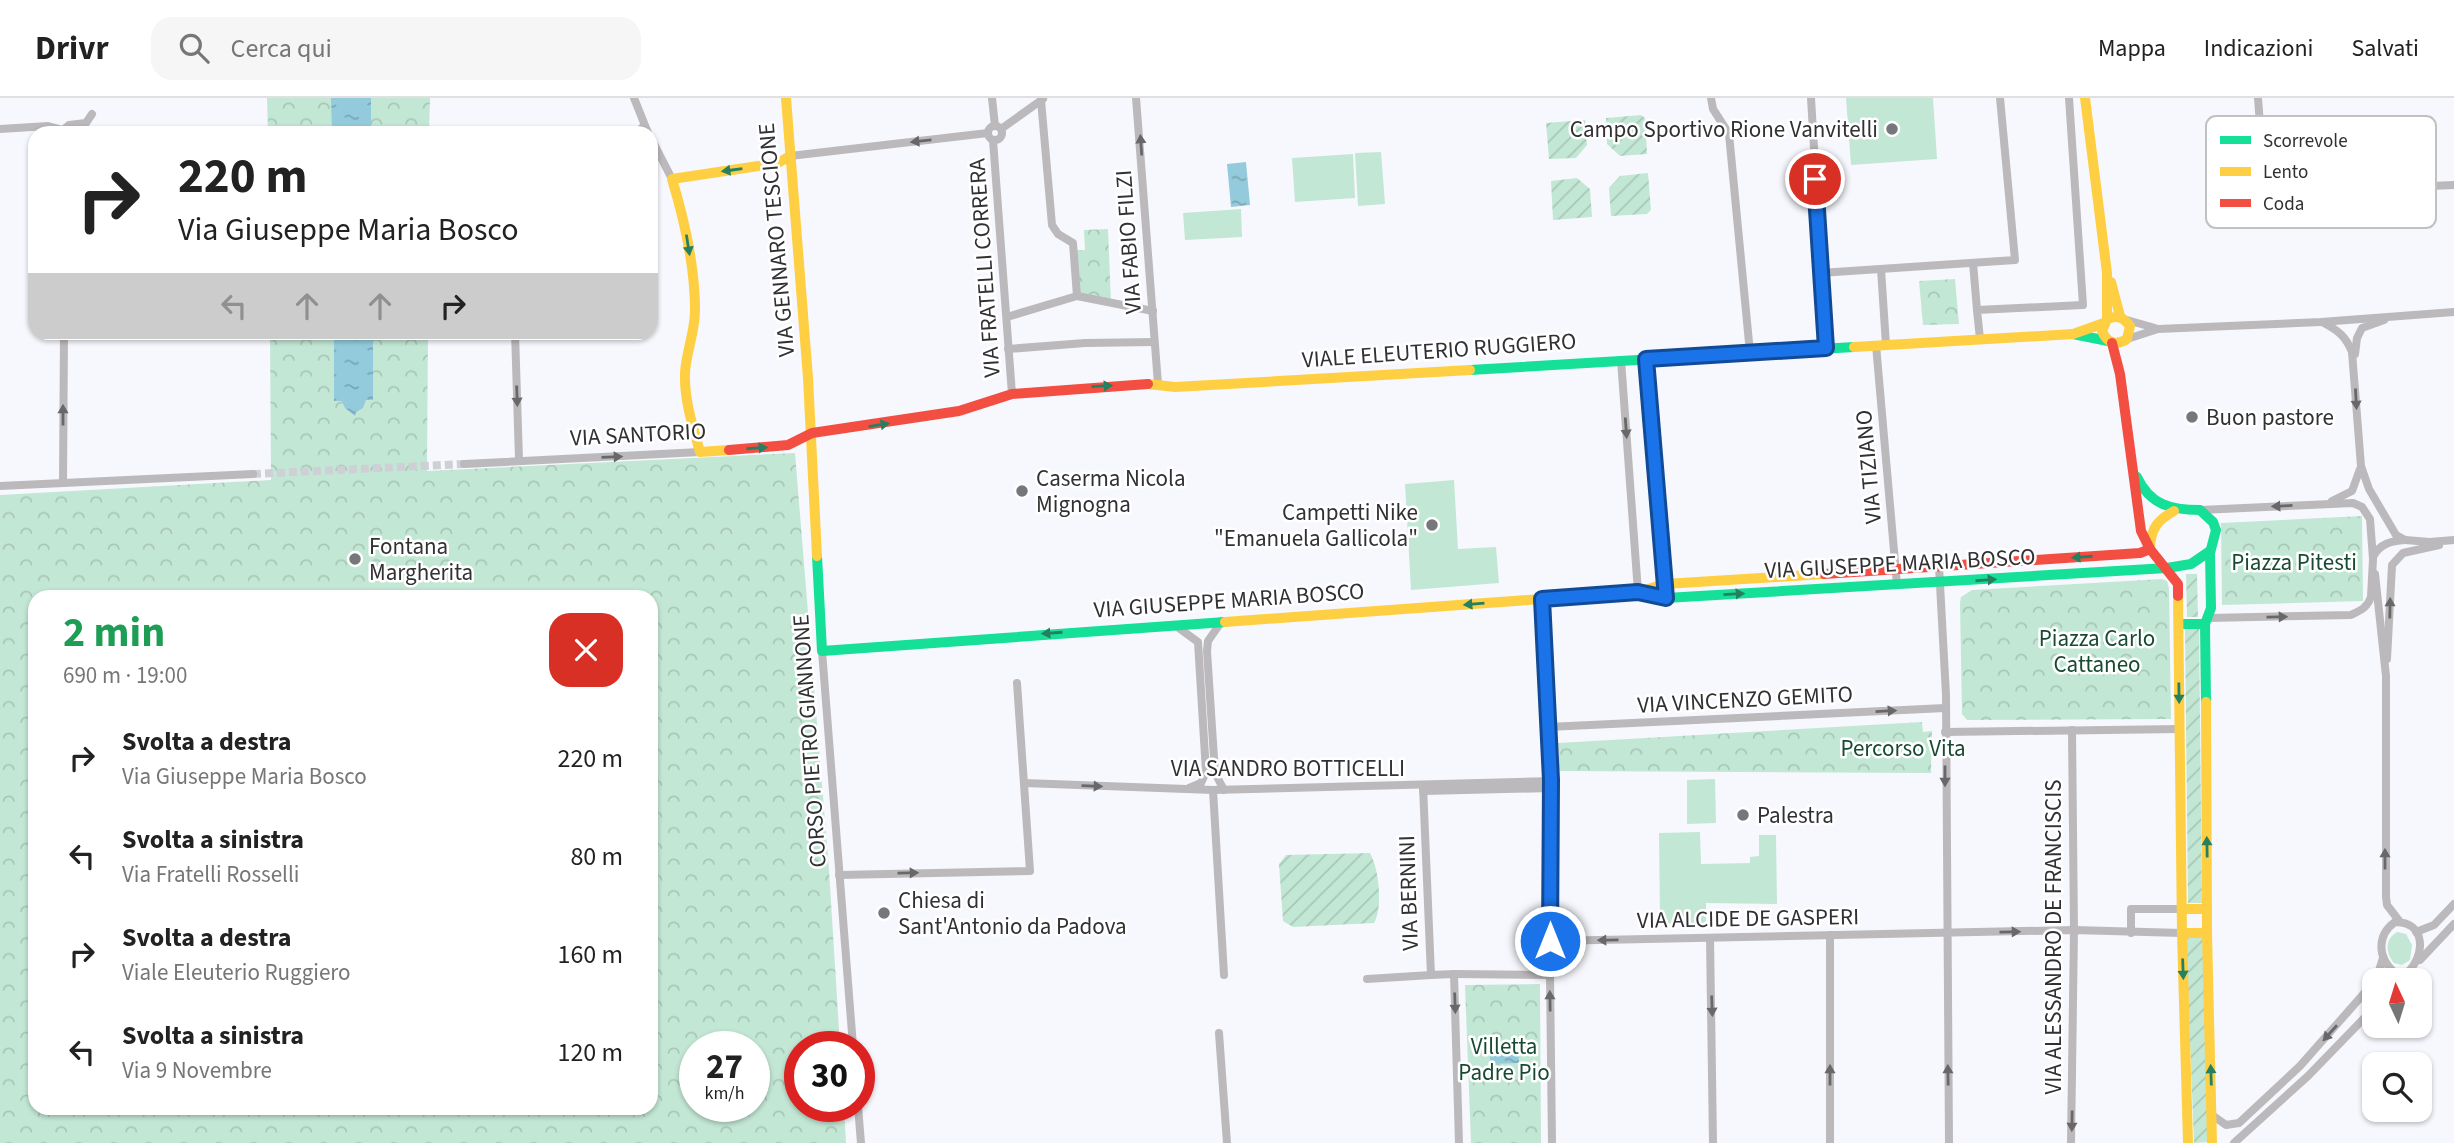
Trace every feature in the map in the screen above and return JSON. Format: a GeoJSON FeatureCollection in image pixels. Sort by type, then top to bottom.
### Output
{"type":"FeatureCollection","features":[{"type":"Feature","properties":{"kind":"street"},"geometry":{"type":"LineString","coordinates":[[634,98],[644,126]]}},
{"type":"Feature","properties":{"kind":"street","name":"VIA GENNARO TESCIONE"},"geometry":{"type":"LineString","coordinates":[[786,98],[811,433]]}},
{"type":"Feature","properties":{"kind":"street"},"geometry":{"type":"LineString","coordinates":[[992,98],[998,127],[1043,99],[1052,225],[1058,234],[1073,243],[1077,296]]}},
{"type":"Feature","properties":{"kind":"street","name":"VIA FABIO FILZI"},"geometry":{"type":"LineString","coordinates":[[1136,98],[1158,384]]}},
{"type":"Feature","properties":{"kind":"street"},"geometry":{"type":"LineString","coordinates":[[1711,98],[1713,109],[1728,134],[1750,353]]}},
{"type":"Feature","properties":{"kind":"street"},"geometry":{"type":"LineString","coordinates":[[1811,98],[1826,348]]}},
{"type":"Feature","properties":{"kind":"street"},"geometry":{"type":"LineString","coordinates":[[1821,273],[2015,260],[2000,98]]}},
{"type":"Feature","properties":{"kind":"street"},"geometry":{"type":"LineString","coordinates":[[1978,310],[2083,305],[2069,98]]}},
{"type":"Feature","properties":{"kind":"street"},"geometry":{"type":"LineString","coordinates":[[2085,98],[2107,273],[2105,321],[2102,331],[2110,342],[2120,374],[2141,531],[2150,549],[2178,584],[2182,933],[2188,1143]]}},
{"type":"Feature","properties":{"kind":"street"},"geometry":{"type":"LineString","coordinates":[[2258,98],[2259,116]]}},
{"type":"Feature","properties":{"kind":"street"},"geometry":{"type":"LineString","coordinates":[[68,126],[86,123],[92,114]]}},
{"type":"Feature","properties":{"kind":"street"},"geometry":{"type":"LineString","coordinates":[[0,129],[28,127]]}},
{"type":"Feature","properties":{"kind":"street","name":"VIA FRATELLI CORRERA"},"geometry":{"type":"LineString","coordinates":[[998,127],[1001,137],[991,136],[1012,394]]}},
{"type":"Feature","properties":{"kind":"street"},"geometry":{"type":"LineString","coordinates":[[672,179],[778,163],[790,156],[991,136]]}},
{"type":"Feature","properties":{"kind":"street"},"geometry":{"type":"LineString","coordinates":[[658,152],[672,179],[682,212],[692,272],[695,328],[685,371],[687,406],[700,452]]}},
{"type":"Feature","properties":{"kind":"street"},"geometry":{"type":"LineString","coordinates":[[2436,186],[2454,185]]}},
{"type":"Feature","properties":{"kind":"street"},"geometry":{"type":"LineString","coordinates":[[1973,263],[1980,340]]}},
{"type":"Feature","properties":{"kind":"street","name":"VIA TIZIANO"},"geometry":{"type":"LineString","coordinates":[[1881,270],[1881,345],[1897,585]]}},
{"type":"Feature","properties":{"kind":"street"},"geometry":{"type":"LineString","coordinates":[[2107,273],[2123,318],[2130,326],[2120,374]]}},
{"type":"Feature","properties":{"kind":"street"},"geometry":{"type":"LineString","coordinates":[[1007,317],[1077,296],[1153,311]]}},
{"type":"Feature","properties":{"kind":"street"},"geometry":{"type":"LineString","coordinates":[[2110,342],[2158,329],[2321,322],[2454,312]]}},
{"type":"Feature","properties":{"kind":"street"},"geometry":{"type":"LineString","coordinates":[[2393,316],[2362,328],[2357,338],[2354,364],[2361,466],[2369,489],[2389,525],[2396,535],[2404,540]]}},
{"type":"Feature","properties":{"kind":"street"},"geometry":{"type":"LineString","coordinates":[[2105,321],[2123,318],[2158,329]]}},
{"type":"Feature","properties":{"kind":"street","name":"VIALE ELEUTERIO RUGGIERO"},"geometry":{"type":"LineString","coordinates":[[2073,334],[2105,321]]}},
{"type":"Feature","properties":{"kind":"street"},"geometry":{"type":"LineString","coordinates":[[2321,322],[2339,331],[2347,340],[2354,364]]}},
{"type":"Feature","properties":{"kind":"street","name":"VIALE ELEUTERIO RUGGIERO"},"geometry":{"type":"LineString","coordinates":[[811,433],[959,411],[1012,394],[1078,387],[1158,384],[1175,387],[2073,334],[2110,342]]}},
{"type":"Feature","properties":{"kind":"street"},"geometry":{"type":"LineString","coordinates":[[63,483],[64,340]]}},
{"type":"Feature","properties":{"kind":"street"},"geometry":{"type":"LineString","coordinates":[[515,340],[519,460]]}},
{"type":"Feature","properties":{"kind":"street"},"geometry":{"type":"LineString","coordinates":[[1008,349],[1085,343],[1154,342]]}},
{"type":"Feature","properties":{"kind":"street"},"geometry":{"type":"LineString","coordinates":[[1646,359],[1666,598]]}},
{"type":"Feature","properties":{"kind":"street"},"geometry":{"type":"LineString","coordinates":[[1621,360],[1638,592]]}},
{"type":"Feature","properties":{"kind":"street","name":"VIA SANTORIO"},"geometry":{"type":"LineString","coordinates":[[464,464],[788,445],[811,433]]}},
{"type":"Feature","properties":{"kind":"street","name":"CORSO PIETRO GIANNONE"},"geometry":{"type":"LineString","coordinates":[[811,433],[822,651],[852,1031]]}},
{"type":"Feature","properties":{"kind":"street"},"geometry":{"type":"LineString","coordinates":[[2131,461],[2140,487],[2150,499],[2174,511],[2354,503],[2367,512],[2371,526],[2386,676]]}},
{"type":"Feature","properties":{"kind":"street"},"geometry":{"type":"LineString","coordinates":[[2324,504],[2352,491],[2361,466]]}},
{"type":"Feature","properties":{"kind":"street"},"geometry":{"type":"LineString","coordinates":[[0,486],[253,474]]}},
{"type":"Feature","properties":{"kind":"street"},"geometry":{"type":"LineString","coordinates":[[2200,510],[2214,524],[2215,537],[2210,551],[2211,607],[2207,621],[2207,933],[2212,1143]]}},
{"type":"Feature","properties":{"kind":"street"},"geometry":{"type":"LineString","coordinates":[[2150,549],[2153,526],[2174,511]]}},
{"type":"Feature","properties":{"kind":"street"},"geometry":{"type":"LineString","coordinates":[[2179,624],[2351,615],[2368,605],[2371,597],[2373,559],[2376,552],[2389,541],[2453,540]]}},
{"type":"Feature","properties":{"kind":"street"},"geometry":{"type":"LineString","coordinates":[[2400,922],[2387,905],[2386,897],[2386,676],[2392,565],[2403,553],[2453,540]]}},
{"type":"Feature","properties":{"kind":"street","name":"VIA GIUSEPPE MARIA BOSCO"},"geometry":{"type":"LineString","coordinates":[[822,651],[1638,592],[1665,584],[2140,553],[2150,549]]}},
{"type":"Feature","properties":{"kind":"street"},"geometry":{"type":"LineString","coordinates":[[2166,568],[2194,564],[2210,551]]}},
{"type":"Feature","properties":{"kind":"street"},"geometry":{"type":"LineString","coordinates":[[1939,566],[1946,695],[1949,1143]]}},
{"type":"Feature","properties":{"kind":"street","name":"VIA GIUSEPPE MARIA BOSCO"},"geometry":{"type":"LineString","coordinates":[[1638,592],[1666,598],[2166,568]]}},
{"type":"Feature","properties":{"kind":"street"},"geometry":{"type":"LineString","coordinates":[[1542,599],[1551,784],[1552,1143]]}},
{"type":"Feature","properties":{"kind":"street"},"geometry":{"type":"LineString","coordinates":[[1222,621],[1208,641],[1207,651],[1215,773],[1224,790]]}},
{"type":"Feature","properties":{"kind":"street"},"geometry":{"type":"LineString","coordinates":[[1174,624],[1198,642],[1206,772],[1201,783],[1186,789]]}},
{"type":"Feature","properties":{"kind":"street"},"geometry":{"type":"LineString","coordinates":[[839,875],[1030,871],[1017,683]]}},
{"type":"Feature","properties":{"kind":"street","name":"VIA VINCENZO GEMITO"},"geometry":{"type":"LineString","coordinates":[[1548,727],[1944,708]]}},
{"type":"Feature","properties":{"kind":"street"},"geometry":{"type":"LineString","coordinates":[[1945,732],[2180,729]]}},
{"type":"Feature","properties":{"kind":"street","name":"VIA ALESSANDRO DE FRANCISCIS"},"geometry":{"type":"LineString","coordinates":[[2071,1143],[2074,930],[2072,730]]}},
{"type":"Feature","properties":{"kind":"street","name":"VIA SANDRO BOTTICELLI"},"geometry":{"type":"LineString","coordinates":[[1024,783],[1213,790],[1423,789],[1551,784]]}},
{"type":"Feature","properties":{"kind":"street","name":"VIA BERNINI"},"geometry":{"type":"LineString","coordinates":[[1423,789],[1431,975],[1550,975]]}},
{"type":"Feature","properties":{"kind":"street"},"geometry":{"type":"LineString","coordinates":[[1213,790],[1224,975]]}},
{"type":"Feature","properties":{"kind":"street"},"geometry":{"type":"LineString","coordinates":[[2416,932],[2434,925],[2454,904]]}},
{"type":"Feature","properties":{"kind":"street"},"geometry":{"type":"LineString","coordinates":[[2131,933],[2131,909],[2207,909]]}},
{"type":"Feature","properties":{"kind":"street"},"geometry":{"type":"LineString","coordinates":[[2380,968],[2383,958],[2382,937],[2386,929],[2395,922],[2405,923],[2416,932],[2420,954],[2413,967]]}},
{"type":"Feature","properties":{"kind":"street"},"geometry":{"type":"LineString","coordinates":[[2383,958],[2394,972],[2407,973],[2454,924]]}},
{"type":"Feature","properties":{"kind":"street","name":"VIA ALCIDE DE GASPERI"},"geometry":{"type":"LineString","coordinates":[[1550,941],[2074,930],[2182,933]]}},
{"type":"Feature","properties":{"kind":"street"},"geometry":{"type":"LineString","coordinates":[[2182,933],[2207,933]]}},
{"type":"Feature","properties":{"kind":"street"},"geometry":{"type":"LineString","coordinates":[[1830,935],[1830,1143]]}},
{"type":"Feature","properties":{"kind":"street"},"geometry":{"type":"LineString","coordinates":[[1710,938],[1713,1143]]}},
{"type":"Feature","properties":{"kind":"street"},"geometry":{"type":"LineString","coordinates":[[1454,974],[1459,1143]]}},
{"type":"Feature","properties":{"kind":"street"},"geometry":{"type":"LineString","coordinates":[[1367,978],[1431,975]]}},
{"type":"Feature","properties":{"kind":"street"},"geometry":{"type":"LineString","coordinates":[[2212,1115],[2226,1125],[2239,1123],[2300,1066],[2362,996]]}},
{"type":"Feature","properties":{"kind":"street"},"geometry":{"type":"LineString","coordinates":[[2234,1143],[2308,1076],[2362,1020]]}},
{"type":"Feature","properties":{"kind":"street"},"geometry":{"type":"LineString","coordinates":[[1219,1033],[1227,1143]]}},
{"type":"Feature","properties":{"kind":"street"},"geometry":{"type":"LineString","coordinates":[[859,1122],[861,1143]]}},
{"type":"Feature","properties":{"kind":"green space"},"geometry":{"type":"Polygon","coordinates":[[[267,98],[430,98],[429,126],[268,126],[267,98]]]}},
{"type":"Feature","properties":{"kind":"green space","name":"Campo Sportivo Rione Vanvitelli"},"geometry":{"type":"Polygon","coordinates":[[[1846,98],[1933,98],[1937,159],[1851,165],[1846,98]]]}},
{"type":"Feature","properties":{"kind":"green space"},"geometry":{"type":"Polygon","coordinates":[[[1641,115],[1645,118],[1647,154],[1620,156],[1607,144],[1606,118],[1641,115]]]}},
{"type":"Feature","properties":{"kind":"green space"},"geometry":{"type":"Polygon","coordinates":[[[1585,120],[1587,145],[1576,158],[1549,159],[1546,123],[1585,120]]]}},
{"type":"Feature","properties":{"kind":"green space"},"geometry":{"type":"Polygon","coordinates":[[[1381,152],[1385,204],[1358,206],[1355,153],[1381,152]]]}},
{"type":"Feature","properties":{"kind":"green space"},"geometry":{"type":"Polygon","coordinates":[[[1353,154],[1355,198],[1295,202],[1292,158],[1353,154]]]}},
{"type":"Feature","properties":{"kind":"green space"},"geometry":{"type":"Polygon","coordinates":[[[1648,173],[1651,210],[1647,214],[1611,216],[1609,188],[1620,176],[1648,173]]]}},
{"type":"Feature","properties":{"kind":"green space"},"geometry":{"type":"Polygon","coordinates":[[[1577,178],[1590,189],[1592,217],[1553,220],[1551,181],[1577,178]]]}},
{"type":"Feature","properties":{"kind":"green space"},"geometry":{"type":"Polygon","coordinates":[[[1241,209],[1242,237],[1185,240],[1183,213],[1241,209]]]}},
{"type":"Feature","properties":{"kind":"green space"},"geometry":{"type":"Polygon","coordinates":[[[1108,229],[1111,302],[1077,296],[1074,250],[1085,250],[1084,230],[1108,229]]]}},
{"type":"Feature","properties":{"kind":"green space"},"geometry":{"type":"Polygon","coordinates":[[[1955,279],[1959,324],[1923,325],[1919,281],[1955,279]]]}},
{"type":"Feature","properties":{"kind":"green space"},"geometry":{"type":"Polygon","coordinates":[[[270,340],[428,340],[427,471],[795,453],[829,870],[839,1031],[784,1031],[784,1122],[845,1122],[846,1143],[0,1143],[0,495],[271,480],[270,340]]]}},
{"type":"Feature","properties":{"kind":"green space","name":"Campetti Nike \"Emanuela Gallicola\""},"geometry":{"type":"Polygon","coordinates":[[[1454,480],[1458,549],[1496,547],[1499,583],[1411,590],[1405,484],[1454,480]]]}},
{"type":"Feature","properties":{"kind":"green space","name":"Piazza Pitesti"},"geometry":{"type":"Polygon","coordinates":[[[2362,516],[2363,601],[2222,605],[2221,523],[2362,516]]]}},
{"type":"Feature","properties":{"kind":"green space"},"geometry":{"type":"Polygon","coordinates":[[[2186,574],[2197,574],[2198,617],[2187,617],[2186,574]]]}},
{"type":"Feature","properties":{"kind":"green space","name":"Piazza Carlo Cattaneo"},"geometry":{"type":"Polygon","coordinates":[[[2162,579],[2167,581],[2169,588],[2171,719],[1967,720],[1962,714],[1961,597],[1972,590],[2162,579]]]}},
{"type":"Feature","properties":{"kind":"green space"},"geometry":{"type":"Polygon","coordinates":[[[2185,629],[2199,629],[2202,903],[2188,903],[2185,629]]]}},
{"type":"Feature","properties":{"kind":"green space","name":"Percorso Vita"},"geometry":{"type":"Polygon","coordinates":[[[1922,722],[1923,732],[1932,731],[1931,773],[1559,771],[1558,743],[1922,722]]]}},
{"type":"Feature","properties":{"kind":"green space"},"geometry":{"type":"Polygon","coordinates":[[[1715,779],[1716,823],[1687,824],[1687,780],[1715,779]]]}},
{"type":"Feature","properties":{"kind":"green space"},"geometry":{"type":"Polygon","coordinates":[[[1700,832],[1701,864],[1750,863],[1750,857],[1759,856],[1759,835],[1776,835],[1777,904],[1706,903],[1706,924],[1660,923],[1659,833],[1700,832]]]}},
{"type":"Feature","properties":{"kind":"green space"},"geometry":{"type":"Polygon","coordinates":[[[1370,853],[1379,888],[1374,923],[1293,927],[1283,921],[1279,864],[1286,855],[1370,853]]]}},
{"type":"Feature","properties":{"kind":"green space"},"geometry":{"type":"Polygon","coordinates":[[[2397,932],[2406,934],[2412,945],[2410,960],[2402,965],[2394,963],[2388,950],[2390,938],[2397,932]]]}},
{"type":"Feature","properties":{"kind":"green space"},"geometry":{"type":"Polygon","coordinates":[[[2186,938],[2203,938],[2208,1142],[2194,1143],[2186,938]]]}},
{"type":"Feature","properties":{"kind":"green space","name":"Villetta Padre Pio"},"geometry":{"type":"Polygon","coordinates":[[[1540,984],[1541,1143],[1471,1143],[1465,985],[1540,984]]]}},
{"type":"Feature","properties":{"kind":"water"},"geometry":{"type":"Polygon","coordinates":[[[331,98],[371,98],[371,126],[332,126],[331,98]]]}},
{"type":"Feature","properties":{"kind":"water"},"geometry":{"type":"Polygon","coordinates":[[[1246,162],[1250,205],[1231,207],[1227,164],[1246,162]]]}},
{"type":"Feature","properties":{"kind":"water"},"geometry":{"type":"Polygon","coordinates":[[[334,340],[373,340],[373,400],[366,400],[355,416],[345,408],[342,401],[334,401],[334,340]]]}},
{"type":"Feature","properties":{"kind":"water"},"geometry":{"type":"Polygon","coordinates":[[[1518,1050],[1519,1063],[1490,1064],[1490,1051],[1518,1050]]]}},
{"type":"Feature","properties":{"kind":"tunnel"},"geometry":{"type":"LineString","coordinates":[[253,474],[464,464]]}},
{"type":"Feature","properties":{"kind":"traffic: fast"},"geometry":{"type":"LineString","coordinates":[[2073,334],[2108,341]]}},
{"type":"Feature","properties":{"kind":"traffic: fast"},"geometry":{"type":"LineString","coordinates":[[1470,370],[1854,347]]}},
{"type":"Feature","properties":{"kind":"traffic: fast"},"geometry":{"type":"LineString","coordinates":[[2137,477],[2155,500],[2171,507],[2200,510],[2213,522],[2216,530],[2210,553],[2211,608],[2205,624],[2206,702]]}},
{"type":"Feature","properties":{"kind":"traffic: fast"},"geometry":{"type":"LineString","coordinates":[[1641,593],[1666,598],[2167,568],[2191,564],[2210,551]]}},
{"type":"Feature","properties":{"kind":"traffic: fast"},"geometry":{"type":"LineString","coordinates":[[817,556],[822,651],[1225,622]]}},
{"type":"Feature","properties":{"kind":"traffic: fast"},"geometry":{"type":"LineString","coordinates":[[2179,624],[2205,624]]}},
{"type":"Feature","properties":{"kind":"traffic: slow"},"geometry":{"type":"LineString","coordinates":[[786,98],[808,378],[817,556]]}},
{"type":"Feature","properties":{"kind":"traffic: slow"},"geometry":{"type":"LineString","coordinates":[[2085,98],[2107,273],[2107,319],[2102,331],[2112,342],[2127,339],[2130,326],[2117,317],[2107,319]]}},
{"type":"Feature","properties":{"kind":"traffic: slow"},"geometry":{"type":"LineString","coordinates":[[729,450],[700,452],[690,413],[685,373],[695,318],[695,294],[688,244],[672,179],[778,163],[790,156]]}},
{"type":"Feature","properties":{"kind":"traffic: slow"},"geometry":{"type":"LineString","coordinates":[[2111,282],[2120,316]]}},
{"type":"Feature","properties":{"kind":"traffic: slow"},"geometry":{"type":"LineString","coordinates":[[1854,347],[2073,334],[2104,323]]}},
{"type":"Feature","properties":{"kind":"traffic: slow"},"geometry":{"type":"LineString","coordinates":[[1148,384],[1175,387],[1470,370]]}},
{"type":"Feature","properties":{"kind":"traffic: slow"},"geometry":{"type":"LineString","coordinates":[[2150,547],[2156,525],[2174,511]]}},
{"type":"Feature","properties":{"kind":"traffic: slow"},"geometry":{"type":"LineString","coordinates":[[1225,622],[1638,592],[1665,584],[1824,574]]}},
{"type":"Feature","properties":{"kind":"traffic: slow"},"geometry":{"type":"LineString","coordinates":[[2178,596],[2182,933],[2188,1143]]}},
{"type":"Feature","properties":{"kind":"traffic: slow"},"geometry":{"type":"LineString","coordinates":[[2206,702],[2207,933],[2212,1143]]}},
{"type":"Feature","properties":{"kind":"traffic: slow"},"geometry":{"type":"LineString","coordinates":[[2182,909],[2207,909]]}},
{"type":"Feature","properties":{"kind":"traffic: slow"},"geometry":{"type":"LineString","coordinates":[[2182,933],[2207,933]]}},
{"type":"Feature","properties":{"kind":"traffic: jam"},"geometry":{"type":"LineString","coordinates":[[2112,343],[2120,374],[2141,531],[2150,549],[2178,584],[2178,596]]}},
{"type":"Feature","properties":{"kind":"traffic: jam"},"geometry":{"type":"LineString","coordinates":[[729,450],[788,445],[812,433],[959,411],[1012,394],[1148,384]]}},
{"type":"Feature","properties":{"kind":"traffic: jam"},"geometry":{"type":"LineString","coordinates":[[1824,574],[2140,553],[2150,549]]}},
{"type":"Feature","properties":{"kind":"place","name":"Campo Sportivo Rione Vanvitelli"},"geometry":{"type":"Point","coordinates":[1892,129]}},
{"type":"Feature","properties":{"kind":"place","name":"Buon pastore"},"geometry":{"type":"Point","coordinates":[2192,417]}},
{"type":"Feature","properties":{"kind":"place","name":"Caserma Nicola Mignogna"},"geometry":{"type":"Point","coordinates":[1022,491]}},
{"type":"Feature","properties":{"kind":"place","name":"Campetti Nike \"Emanuela Gallicola\""},"geometry":{"type":"Point","coordinates":[1432,525]}},
{"type":"Feature","properties":{"kind":"place","name":"Fontana Margherita"},"geometry":{"type":"Point","coordinates":[355,559]}},
{"type":"Feature","properties":{"kind":"place","name":"Palestra"},"geometry":{"type":"Point","coordinates":[1743,815]}},
{"type":"Feature","properties":{"kind":"place","name":"Chiesa di Sant'Antonio da Padova"},"geometry":{"type":"Point","coordinates":[884,913]}},
{"type":"Feature","properties":{"kind":"route"},"geometry":{"type":"LineString","coordinates":[[1550,941],[1551,780],[1542,599],[1638,592],[1666,598],[1646,359],[1826,348],[1815,179]]}}]}
